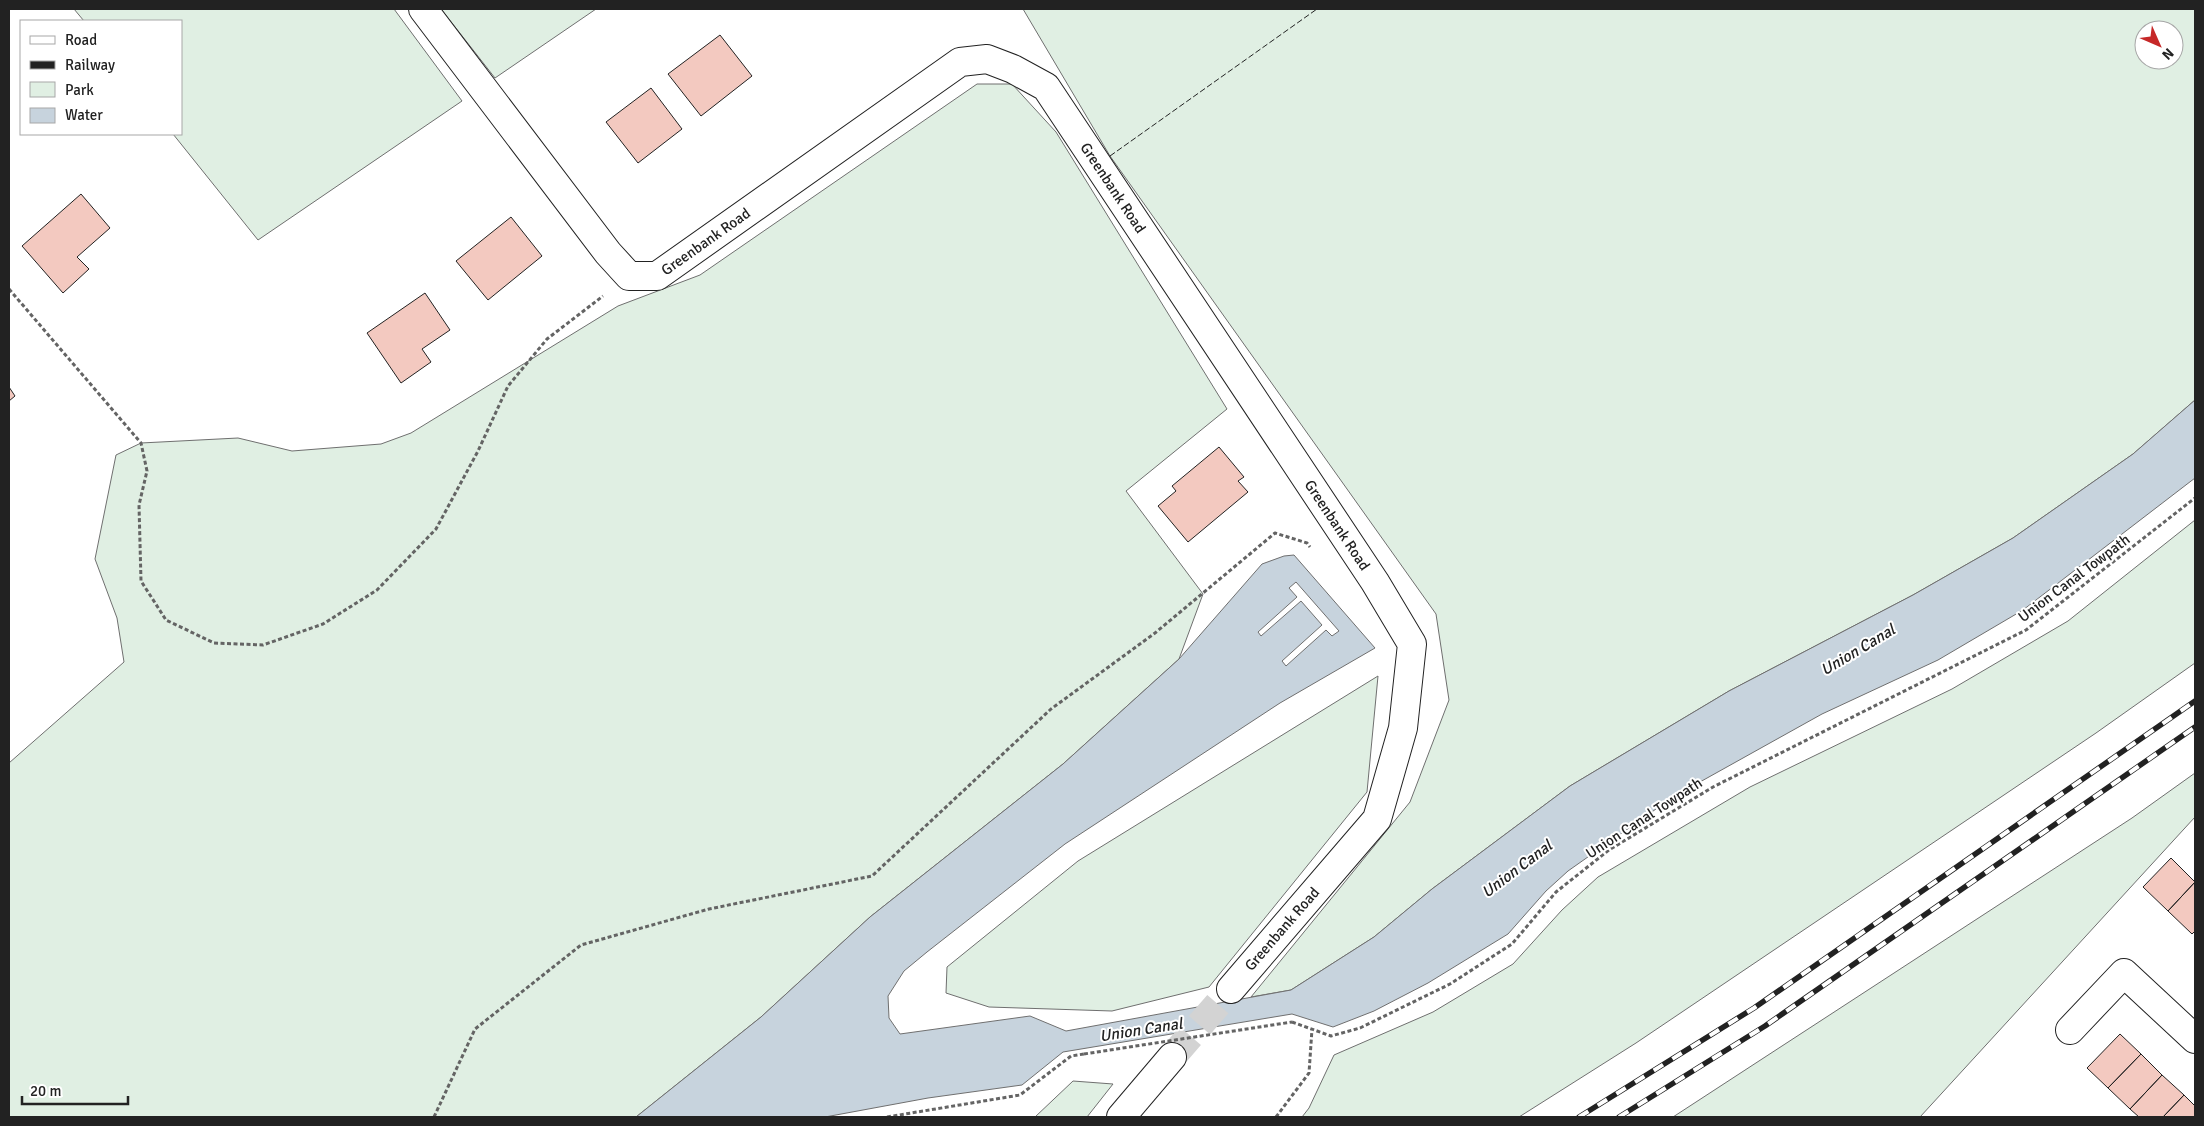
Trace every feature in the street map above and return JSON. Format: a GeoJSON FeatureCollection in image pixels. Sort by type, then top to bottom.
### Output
{"type":"FeatureCollection","features":[{"type":"Feature","properties":{"kind":"street"},"geometry":{"type":"LineString","coordinates":[[424,9],[608,253],[629,276]]}},
{"type":"Feature","properties":{"kind":"street","name":"Greenbank Road"},"geometry":{"type":"LineString","coordinates":[[629,276],[656,276],[960,62],[987,58],[1013,69],[1046,87],[1375,582],[1412,644],[1403,728],[1377,819],[1231,990]]}},
{"type":"Feature","properties":{"kind":"street"},"geometry":{"type":"LineString","coordinates":[[2070,1030],[2124,972],[2195,1039]]}},
{"type":"Feature","properties":{"kind":"street"},"geometry":{"type":"LineString","coordinates":[[1121,1117],[1172,1057]]}},
{"type":"Feature","properties":{"kind":"path"},"geometry":{"type":"LineString","coordinates":[[9,289],[141,443],[147,471],[138,505],[141,581],[166,620],[214,643],[263,645],[323,624],[377,590],[436,529],[478,450],[508,386],[547,339],[629,276]]}},
{"type":"Feature","properties":{"kind":"path","name":"Union Canal Towpath"},"geometry":{"type":"LineString","coordinates":[[887,1117],[1020,1095],[1071,1056],[1292,1022],[1331,1036],[1360,1028],[1450,984],[1512,944],[1556,892],[1610,850],[1712,786],[2026,630],[2195,498]]}},
{"type":"Feature","properties":{"kind":"path"},"geometry":{"type":"LineString","coordinates":[[434,1117],[474,1029],[581,945],[709,909],[872,876],[1051,709],[1155,633],[1275,533],[1307,544],[1313,550]]}},
{"type":"Feature","properties":{"kind":"path"},"geometry":{"type":"LineString","coordinates":[[1276,1117],[1310,1073],[1312,1029]]}},
{"type":"Feature","properties":{"kind":"green space"},"geometry":{"type":"Polygon","coordinates":[[[74,9],[394,9],[462,101],[258,240],[174,135],[182,135],[182,20],[83,20],[74,9]]]}},
{"type":"Feature","properties":{"kind":"green space"},"geometry":{"type":"Polygon","coordinates":[[[441,9],[596,9],[495,78],[441,9]]]}},
{"type":"Feature","properties":{"kind":"green space"},"geometry":{"type":"Polygon","coordinates":[[[1023,9],[2195,9],[2195,400],[2133,454],[2013,538],[1913,595],[1729,691],[1570,786],[1432,889],[1374,937],[1291,990],[1251,997],[1410,802],[1449,700],[1436,614],[1110,156],[1023,9]]]}},
{"type":"Feature","properties":{"kind":"green space"},"geometry":{"type":"Polygon","coordinates":[[[977,84],[1012,84],[1056,132],[1227,409],[1126,491],[1203,594],[1179,659],[1063,764],[870,917],[761,1017],[636,1117],[9,1117],[9,763],[124,662],[117,618],[95,559],[116,455],[141,443],[238,438],[292,451],[381,444],[411,433],[618,306],[700,275],[977,84]]]}},
{"type":"Feature","properties":{"kind":"green space"},"geometry":{"type":"Polygon","coordinates":[[[2195,520],[2195,663],[2096,733],[1636,1043],[1519,1117],[1302,1117],[1309,1108],[1334,1055],[1433,1012],[1513,964],[1562,910],[1598,877],[1750,787],[1952,689],[2068,621],[2195,520]]]}},
{"type":"Feature","properties":{"kind":"green space"},"geometry":{"type":"Polygon","coordinates":[[[1378,676],[1367,792],[1209,987],[1112,1011],[989,1007],[946,993],[947,967],[1078,861],[1378,676]]]}},
{"type":"Feature","properties":{"kind":"green space"},"geometry":{"type":"Polygon","coordinates":[[[2195,773],[2195,817],[1920,1117],[1673,1117],[2132,818],[2195,773]]]}},
{"type":"Feature","properties":{"kind":"green space"},"geometry":{"type":"Polygon","coordinates":[[[1073,1081],[1113,1084],[1087,1117],[1035,1117],[1073,1081]]]}},
{"type":"Feature","properties":{"kind":"water","name":"Union Canal"},"geometry":{"type":"Polygon","coordinates":[[[2195,400],[2195,478],[2023,610],[1938,660],[1822,714],[1673,797],[1568,871],[1546,891],[1508,934],[1428,983],[1374,1011],[1333,1027],[1292,1014],[1063,1052],[1022,1085],[928,1098],[825,1117],[636,1117],[761,1017],[870,917],[1063,764],[1179,659],[1262,564],[1284,556],[1294,555],[1375,648],[1280,703],[1065,844],[927,952],[904,971],[888,996],[889,1018],[900,1034],[1030,1016],[1066,1031],[1291,990],[1374,937],[1432,889],[1570,786],[1729,691],[1913,595],[2013,538],[2133,454],[2195,400]]]}},
{"type":"Feature","properties":{"kind":"pier"},"geometry":{"type":"Polygon","coordinates":[[[1296,582],[1339,631],[1332,636],[1326,630],[1286,666],[1282,661],[1322,625],[1301,601],[1261,636],[1258,632],[1297,597],[1289,588],[1296,582]]]}},
{"type":"Feature","properties":{"kind":"building"},"geometry":{"type":"Polygon","coordinates":[[[720,35],[752,76],[701,116],[668,74],[720,35]]]}},
{"type":"Feature","properties":{"kind":"building"},"geometry":{"type":"Polygon","coordinates":[[[651,88],[682,129],[638,163],[606,122],[651,88]]]}},
{"type":"Feature","properties":{"kind":"building"},"geometry":{"type":"Polygon","coordinates":[[[81,194],[110,228],[77,257],[89,269],[63,293],[22,246],[81,194]]]}},
{"type":"Feature","properties":{"kind":"building"},"geometry":{"type":"Polygon","coordinates":[[[511,217],[542,256],[488,300],[456,261],[511,217]]]}},
{"type":"Feature","properties":{"kind":"building"},"geometry":{"type":"Polygon","coordinates":[[[425,293],[450,330],[422,349],[431,362],[401,383],[367,333],[425,293]]]}},
{"type":"Feature","properties":{"kind":"building"},"geometry":{"type":"Polygon","coordinates":[[[9,387],[15,396],[9,401],[9,387]]]}},
{"type":"Feature","properties":{"kind":"building"},"geometry":{"type":"Polygon","coordinates":[[[1219,447],[1244,477],[1238,481],[1248,492],[1188,542],[1158,506],[1176,491],[1172,486],[1219,447]]]}},
{"type":"Feature","properties":{"kind":"building"},"geometry":{"type":"Polygon","coordinates":[[[2171,858],[2195,882],[2168,911],[2143,887],[2171,858]]]}},
{"type":"Feature","properties":{"kind":"building"},"geometry":{"type":"Polygon","coordinates":[[[2195,882],[2195,931],[2192,934],[2168,911],[2195,882]]]}},
{"type":"Feature","properties":{"kind":"building"},"geometry":{"type":"Polygon","coordinates":[[[2120,1034],[2141,1054],[2108,1088],[2087,1068],[2120,1034]]]}},
{"type":"Feature","properties":{"kind":"building"},"geometry":{"type":"Polygon","coordinates":[[[2141,1054],[2162,1075],[2130,1109],[2108,1088],[2141,1054]]]}},
{"type":"Feature","properties":{"kind":"building"},"geometry":{"type":"Polygon","coordinates":[[[2162,1075],[2184,1095],[2163,1117],[2139,1117],[2130,1109],[2162,1075]]]}},
{"type":"Feature","properties":{"kind":"building"},"geometry":{"type":"Polygon","coordinates":[[[2184,1095],[2195,1106],[2195,1117],[2163,1117],[2184,1095]]]}},
{"type":"Feature","properties":{"kind":"tunnel"},"geometry":{"type":"LineString","coordinates":[[1172,1057],[1231,989]]}},
{"type":"Feature","properties":{"kind":"railway"},"geometry":{"type":"LineString","coordinates":[[1579,1117],[1754,1008],[2195,701]]}},
{"type":"Feature","properties":{"kind":"railway"},"geometry":{"type":"LineString","coordinates":[[1619,1117],[1765,1026],[2195,727]]}},
{"type":"Feature","properties":{"kind":"fence"},"geometry":{"type":"LineString","coordinates":[[1110,156],[1317,9]]}}]}
